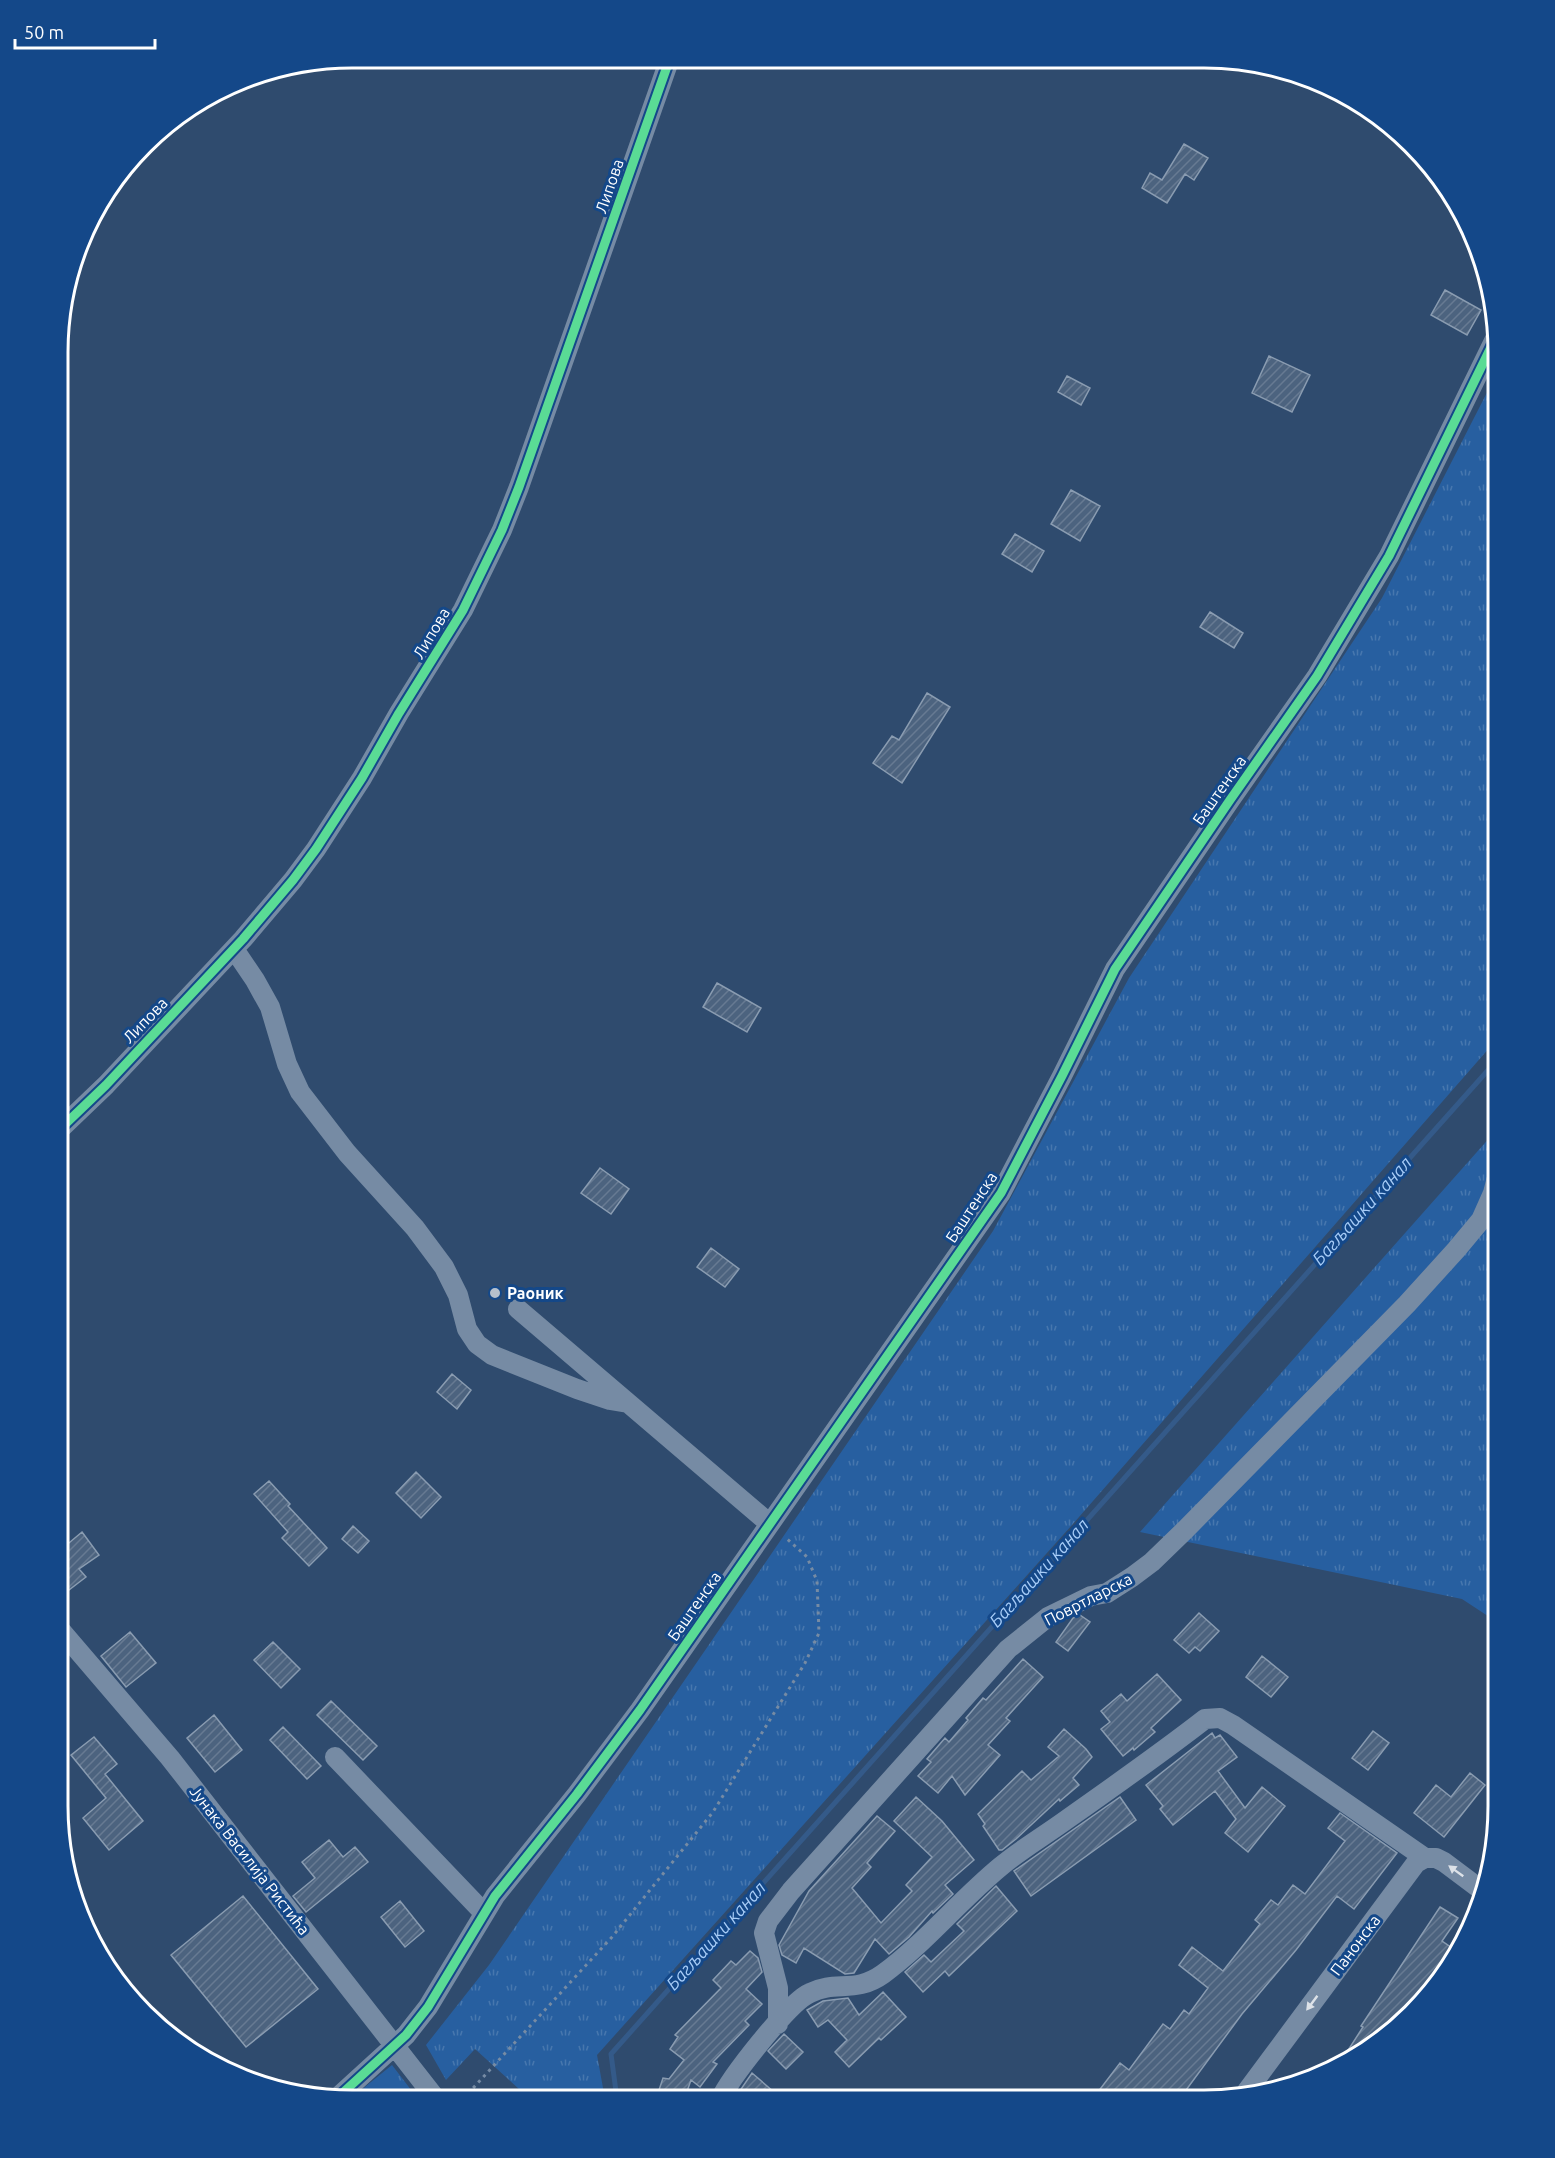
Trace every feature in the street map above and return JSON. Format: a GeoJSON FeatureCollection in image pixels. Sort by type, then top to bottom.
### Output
{"type":"FeatureCollection","features":[{"type":"Feature","properties":{"kind":"street","name":"Липова"},"geometry":{"type":"LineString","coordinates":[[68,1121],[106,1085],[234,949],[293,880],[340,814],[399,713],[442,646],[482,573],[519,487],[666,68]]}},
{"type":"Feature","properties":{"kind":"street","name":"Баштенска"},"geometry":{"type":"LineString","coordinates":[[345,2091],[406,2036],[428,2007],[484,1913],[640,1710],[1001,1193],[1115,969],[1317,676],[1389,556],[1488,353]]}},
{"type":"Feature","properties":{"kind":"street"},"geometry":{"type":"LineString","coordinates":[[234,949],[267,1001],[287,1064],[300,1092],[347,1153],[415,1228],[444,1267],[458,1296],[467,1329],[477,1344],[492,1355],[533,1372],[610,1400],[628,1403]]}},
{"type":"Feature","properties":{"kind":"street","name":"Повртларска"},"geometry":{"type":"LineString","coordinates":[[778,2024],[778,1988],[764,1933],[768,1921],[791,1891],[1008,1649],[1048,1617],[1091,1596],[1107,1593],[1132,1577],[1152,1562],[1186,1530],[1407,1304],[1481,1220],[1488,1204]]}},
{"type":"Feature","properties":{"kind":"street"},"geometry":{"type":"LineString","coordinates":[[518,1309],[770,1524]]}},
{"type":"Feature","properties":{"kind":"street","name":"Јунака Василија Ристића"},"geometry":{"type":"LineString","coordinates":[[68,1639],[170,1758],[430,2091]]}},
{"type":"Feature","properties":{"kind":"street"},"geometry":{"type":"LineString","coordinates":[[778,1988],[809,1993],[834,1986],[855,1987],[880,1976],[903,1958],[1000,1867],[1125,1779],[1205,1719],[1220,1718],[1233,1725],[1425,1858],[1436,1858],[1444,1862],[1476,1886]]}},
{"type":"Feature","properties":{"kind":"street"},"geometry":{"type":"LineString","coordinates":[[335,1757],[484,1913]]}},
{"type":"Feature","properties":{"kind":"street","name":"Панонска"},"geometry":{"type":"LineString","coordinates":[[1250,2086],[1413,1867],[1425,1858]]}},
{"type":"Feature","properties":{"kind":"street"},"geometry":{"type":"LineString","coordinates":[[725,2091],[735,2075],[778,2024],[809,1993]]}},
{"type":"Feature","properties":{"kind":"path"},"geometry":{"type":"LineString","coordinates":[[470,2091],[612,1937],[713,1812],[806,1663],[819,1633],[817,1581],[807,1557],[770,1524]]}},
{"type":"Feature","properties":{"kind":"green space"},"geometry":{"type":"Polygon","coordinates":[[[1488,391],[1488,1049],[1072,1525],[597,2055],[604,2091],[521,2091],[475,2049],[446,2080],[426,2045],[489,1965],[993,1231],[1129,978],[1382,598],[1488,391]]]}},
{"type":"Feature","properties":{"kind":"green space"},"geometry":{"type":"Polygon","coordinates":[[[1488,1140],[1488,1616],[1462,1599],[1140,1532],[1488,1140]]]}},
{"type":"Feature","properties":{"kind":"green space"},"geometry":{"type":"Polygon","coordinates":[[[392,2065],[412,2091],[360,2091],[392,2065]]]}},
{"type":"Feature","properties":{"kind":"building"},"geometry":{"type":"Polygon","coordinates":[[[1184,144],[1208,158],[1194,180],[1185,174],[1167,203],[1142,188],[1150,173],[1162,180],[1184,144]]]}},
{"type":"Feature","properties":{"kind":"building"},"geometry":{"type":"Polygon","coordinates":[[[1445,290],[1481,310],[1467,335],[1431,315],[1445,290]]]}},
{"type":"Feature","properties":{"kind":"building"},"geometry":{"type":"Polygon","coordinates":[[[1269,356],[1310,375],[1292,412],[1252,393],[1269,356]]]}},
{"type":"Feature","properties":{"kind":"building"},"geometry":{"type":"Polygon","coordinates":[[[1067,376],[1090,388],[1081,405],[1058,392],[1067,376]]]}},
{"type":"Feature","properties":{"kind":"building"},"geometry":{"type":"Polygon","coordinates":[[[1071,490],[1100,506],[1080,541],[1051,524],[1071,490]]]}},
{"type":"Feature","properties":{"kind":"building"},"geometry":{"type":"Polygon","coordinates":[[[1015,534],[1044,551],[1032,572],[1002,554],[1015,534]]]}},
{"type":"Feature","properties":{"kind":"building"},"geometry":{"type":"Polygon","coordinates":[[[1210,612],[1243,633],[1234,648],[1200,627],[1210,612]]]}},
{"type":"Feature","properties":{"kind":"building"},"geometry":{"type":"Polygon","coordinates":[[[927,693],[950,707],[902,783],[873,763],[892,736],[899,740],[927,693]]]}},
{"type":"Feature","properties":{"kind":"building"},"geometry":{"type":"Polygon","coordinates":[[[717,983],[761,1008],[747,1032],[703,1007],[717,983]]]}},
{"type":"Feature","properties":{"kind":"building"},"geometry":{"type":"Polygon","coordinates":[[[600,1168],[629,1189],[611,1214],[581,1193],[600,1168]]]}},
{"type":"Feature","properties":{"kind":"building"},"geometry":{"type":"Polygon","coordinates":[[[711,1248],[739,1269],[725,1287],[697,1267],[711,1248]]]}},
{"type":"Feature","properties":{"kind":"building"},"geometry":{"type":"Polygon","coordinates":[[[452,1374],[471,1390],[457,1409],[437,1392],[452,1374]]]}},
{"type":"Feature","properties":{"kind":"building"},"geometry":{"type":"Polygon","coordinates":[[[416,1472],[441,1497],[421,1518],[396,1493],[416,1472]]]}},
{"type":"Feature","properties":{"kind":"building"},"geometry":{"type":"Polygon","coordinates":[[[269,1481],[290,1504],[288,1506],[327,1548],[309,1566],[282,1538],[288,1532],[254,1494],[269,1481]]]}},
{"type":"Feature","properties":{"kind":"building"},"geometry":{"type":"Polygon","coordinates":[[[353,1526],[369,1541],[358,1553],[342,1539],[353,1526]]]}},
{"type":"Feature","properties":{"kind":"building"},"geometry":{"type":"Polygon","coordinates":[[[82,1532],[99,1555],[79,1569],[86,1577],[68,1591],[68,1544],[82,1532]]]}},
{"type":"Feature","properties":{"kind":"building"},"geometry":{"type":"Polygon","coordinates":[[[1199,1613],[1219,1631],[1200,1651],[1195,1647],[1189,1653],[1174,1640],[1199,1613]]]}},
{"type":"Feature","properties":{"kind":"building"},"geometry":{"type":"Polygon","coordinates":[[[1080,1615],[1090,1622],[1068,1651],[1056,1642],[1073,1618],[1080,1615]]]}},
{"type":"Feature","properties":{"kind":"building"},"geometry":{"type":"Polygon","coordinates":[[[130,1632],[156,1663],[126,1687],[101,1656],[130,1632]]]}},
{"type":"Feature","properties":{"kind":"building"},"geometry":{"type":"Polygon","coordinates":[[[273,1642],[300,1669],[281,1688],[254,1660],[273,1642]]]}},
{"type":"Feature","properties":{"kind":"building"},"geometry":{"type":"Polygon","coordinates":[[[1262,1656],[1288,1677],[1271,1697],[1246,1677],[1262,1656]]]}},
{"type":"Feature","properties":{"kind":"building"},"geometry":{"type":"Polygon","coordinates":[[[1023,1659],[1043,1677],[1006,1718],[1010,1721],[988,1745],[1000,1755],[965,1795],[952,1776],[938,1793],[918,1776],[931,1762],[927,1759],[945,1738],[949,1742],[983,1698],[986,1700],[1023,1659]]]}},
{"type":"Feature","properties":{"kind":"building"},"geometry":{"type":"Polygon","coordinates":[[[1157,1674],[1181,1700],[1151,1728],[1155,1732],[1123,1756],[1101,1729],[1110,1722],[1101,1711],[1121,1694],[1127,1701],[1157,1674]]]}},
{"type":"Feature","properties":{"kind":"building"},"geometry":{"type":"Polygon","coordinates":[[[331,1701],[377,1746],[363,1760],[317,1715],[331,1701]]]}},
{"type":"Feature","properties":{"kind":"building"},"geometry":{"type":"Polygon","coordinates":[[[214,1715],[242,1750],[215,1772],[187,1738],[214,1715]]]}},
{"type":"Feature","properties":{"kind":"building"},"geometry":{"type":"Polygon","coordinates":[[[283,1727],[321,1766],[307,1779],[270,1740],[283,1727]]]}},
{"type":"Feature","properties":{"kind":"building"},"geometry":{"type":"Polygon","coordinates":[[[1064,1729],[1092,1757],[1073,1778],[1079,1785],[1060,1801],[1059,1799],[1016,1839],[999,1850],[978,1814],[1022,1771],[1031,1780],[1059,1756],[1048,1747],[1064,1729]]]}},
{"type":"Feature","properties":{"kind":"building"},"geometry":{"type":"Polygon","coordinates":[[[1373,1731],[1389,1743],[1368,1770],[1352,1758],[1373,1731]]]}},
{"type":"Feature","properties":{"kind":"building"},"geometry":{"type":"Polygon","coordinates":[[[1212,1733],[1215,1738],[1220,1735],[1237,1757],[1218,1771],[1245,1808],[1262,1787],[1285,1806],[1248,1852],[1225,1833],[1236,1819],[1215,1791],[1173,1825],[1160,1809],[1163,1806],[1146,1785],[1212,1733]]]}},
{"type":"Feature","properties":{"kind":"building"},"geometry":{"type":"Polygon","coordinates":[[[94,1737],[117,1764],[105,1774],[143,1821],[109,1850],[83,1818],[106,1798],[71,1755],[94,1737]]]}},
{"type":"Feature","properties":{"kind":"building"},"geometry":{"type":"Polygon","coordinates":[[[1470,1773],[1485,1785],[1444,1837],[1414,1813],[1436,1785],[1451,1797],[1470,1773]]]}},
{"type":"Feature","properties":{"kind":"building"},"geometry":{"type":"Polygon","coordinates":[[[916,1797],[942,1821],[974,1860],[945,1885],[953,1894],[933,1913],[932,1911],[909,1937],[889,1954],[875,1939],[854,1973],[845,1974],[804,1948],[796,1963],[782,1955],[779,1945],[809,1891],[877,1816],[895,1831],[867,1863],[871,1867],[852,1888],[881,1923],[912,1891],[906,1885],[932,1857],[894,1821],[916,1797]]]}},
{"type":"Feature","properties":{"kind":"building"},"geometry":{"type":"Polygon","coordinates":[[[1120,1797],[1136,1820],[1031,1896],[1014,1871],[1120,1797]]]}},
{"type":"Feature","properties":{"kind":"building"},"geometry":{"type":"Polygon","coordinates":[[[1340,1813],[1397,1853],[1354,1909],[1337,1896],[1296,1950],[1242,2014],[1185,2091],[1099,2091],[1120,2063],[1129,2070],[1163,2024],[1170,2029],[1184,2010],[1189,2014],[1208,1988],[1179,1965],[1192,1947],[1223,1971],[1260,1924],[1255,1920],[1271,1900],[1278,1905],[1293,1885],[1305,1894],[1345,1841],[1328,1828],[1340,1813]]]}},
{"type":"Feature","properties":{"kind":"building"},"geometry":{"type":"Polygon","coordinates":[[[329,1840],[343,1857],[355,1847],[368,1862],[306,1912],[293,1896],[315,1878],[302,1862],[329,1840]]]}},
{"type":"Feature","properties":{"kind":"building"},"geometry":{"type":"Polygon","coordinates":[[[996,1886],[1017,1911],[949,1976],[945,1971],[923,1992],[905,1972],[924,1955],[931,1962],[964,1931],[957,1924],[996,1886]]]}},
{"type":"Feature","properties":{"kind":"building"},"geometry":{"type":"Polygon","coordinates":[[[243,1896],[318,1989],[246,2047],[171,1955],[243,1896]]]}},
{"type":"Feature","properties":{"kind":"building"},"geometry":{"type":"Polygon","coordinates":[[[400,1901],[424,1931],[405,1947],[381,1917],[400,1901]]]}},
{"type":"Feature","properties":{"kind":"building"},"geometry":{"type":"Polygon","coordinates":[[[1440,1907],[1458,1918],[1442,1941],[1450,1947],[1449,1949],[1417,1994],[1391,2020],[1348,2051],[1363,2027],[1361,2026],[1440,1907]]]}},
{"type":"Feature","properties":{"kind":"building"},"geometry":{"type":"Polygon","coordinates":[[[750,1951],[758,1958],[762,1972],[746,1989],[762,2004],[745,2021],[749,2025],[713,2062],[717,2064],[700,2087],[691,2080],[687,2091],[659,2091],[663,2078],[669,2079],[684,2060],[670,2049],[678,2037],[675,2035],[721,1988],[713,1980],[731,1961],[736,1965],[750,1951]]]}},
{"type":"Feature","properties":{"kind":"building"},"geometry":{"type":"Polygon","coordinates":[[[883,1992],[906,2017],[881,2040],[879,2038],[849,2067],[835,2052],[847,2040],[828,2020],[818,2027],[807,2010],[823,2001],[848,1998],[859,2015],[883,1992]]]}},
{"type":"Feature","properties":{"kind":"building"},"geometry":{"type":"Polygon","coordinates":[[[784,2034],[803,2052],[786,2069],[768,2051],[784,2034]]]}},
{"type":"Feature","properties":{"kind":"building"},"geometry":{"type":"Polygon","coordinates":[[[752,2073],[773,2091],[740,2091],[752,2073]]]}},
{"type":"Feature","properties":{"kind":"waterway","name":"Багљашки канал"},"geometry":{"type":"LineString","coordinates":[[616,2091],[611,2054],[1488,1070]]}},
{"type":"Feature","properties":{"kind":"cycle path"},"geometry":{"type":"LineString","coordinates":[[68,1121],[106,1085],[243,939],[293,880],[362,778],[463,610],[502,530],[519,487],[666,68]]}},
{"type":"Feature","properties":{"kind":"cycle path"},"geometry":{"type":"LineString","coordinates":[[345,2091],[406,2035],[428,2007],[495,1896],[577,1794],[640,1710],[1001,1193],[1115,969],[1317,676],[1389,556],[1488,353]]}},
{"type":"Feature","properties":{"kind":"place","name":"Раоник"},"geometry":{"type":"Point","coordinates":[495,1293]}}]}
